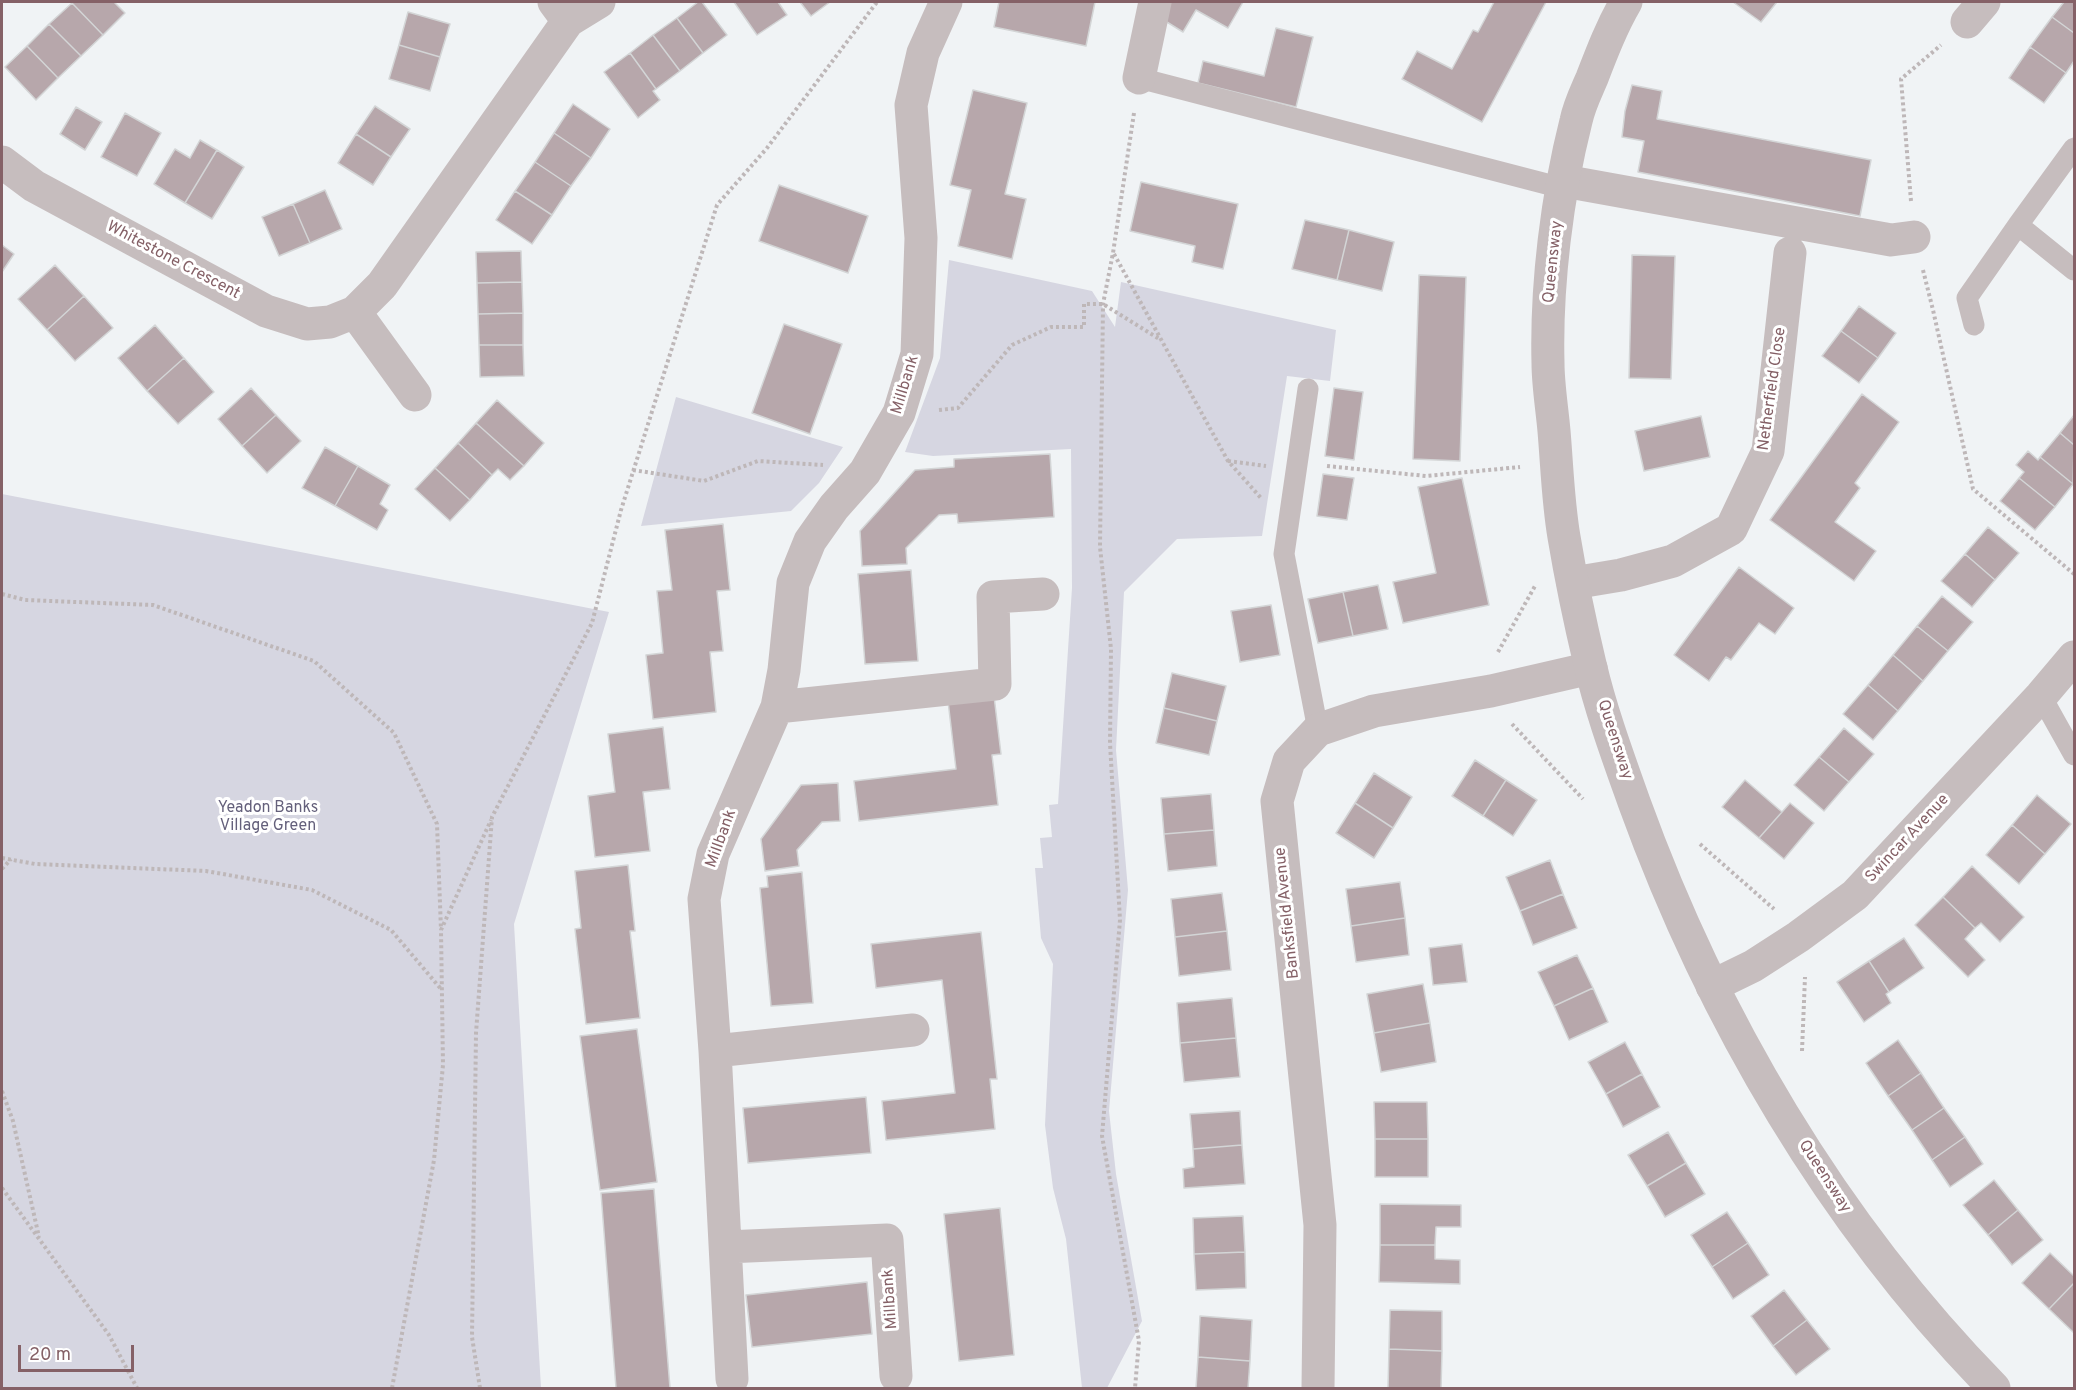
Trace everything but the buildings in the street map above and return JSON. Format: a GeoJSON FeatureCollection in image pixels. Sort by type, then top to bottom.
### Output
{"type":"FeatureCollection","features":[{"type":"Feature","properties":{"kind":"street","name":"Whitestone Crescent"},"geometry":{"type":"LineString","coordinates":[[2,162],[34,186],[266,311],[307,324],[330,322],[355,312],[382,285],[561,11],[599,2]]}},
{"type":"Feature","properties":{"kind":"street","name":"Millbank"},"geometry":{"type":"LineString","coordinates":[[732,1379],[715,1051],[704,899],[713,854],[777,707],[784,670],[793,583],[810,541],[834,507],[865,472],[899,413],[917,354],[921,238],[911,105],[923,53],[946,2]]}},
{"type":"Feature","properties":{"kind":"street"},"geometry":{"type":"LineString","coordinates":[[1139,78],[1155,2]]}},
{"type":"Feature","properties":{"kind":"street","name":"Queensway"},"geometry":{"type":"LineString","coordinates":[[1626,2],[1614,22],[1576,118],[1563,184],[1549,283],[1548,364],[1563,535],[1591,668],[1619,760],[1676,910],[1712,986],[1749,1055],[1843,1207],[1932,1322],[1994,1389]]}},
{"type":"Feature","properties":{"kind":"street"},"geometry":{"type":"LineString","coordinates":[[1563,184],[1891,240],[1914,237]]}},
{"type":"Feature","properties":{"kind":"street","name":"Netherfield Close"},"geometry":{"type":"LineString","coordinates":[[1573,583],[1621,575],[1673,561],[1731,529],[1767,451],[1790,253]]}},
{"type":"Feature","properties":{"kind":"street"},"geometry":{"type":"LineString","coordinates":[[355,312],[415,394]]}},
{"type":"Feature","properties":{"kind":"street"},"geometry":{"type":"LineString","coordinates":[[777,707],[995,684],[993,597],[1043,594]]}},
{"type":"Feature","properties":{"kind":"street","name":"Swincar Avenue"},"geometry":{"type":"LineString","coordinates":[[1712,986],[1753,966],[1798,937],[1855,895],[2041,696],[2074,657]]}},
{"type":"Feature","properties":{"kind":"street","name":"Banksfield Avenue"},"geometry":{"type":"LineString","coordinates":[[1318,1389],[1320,1225],[1277,801],[1289,761],[1318,730],[1374,711],[1491,691],[1591,668]]}},
{"type":"Feature","properties":{"kind":"street"},"geometry":{"type":"LineString","coordinates":[[715,1051],[913,1030]]}},
{"type":"Feature","properties":{"kind":"street","name":"Millbank"},"geometry":{"type":"LineString","coordinates":[[726,1247],[887,1240],[896,1376]]}},
{"type":"Feature","properties":{"kind":"lane"},"geometry":{"type":"LineString","coordinates":[[1139,78],[1563,184]]}},
{"type":"Feature","properties":{"kind":"lane"},"geometry":{"type":"LineString","coordinates":[[1974,326],[1967,298],[2074,148]]}},
{"type":"Feature","properties":{"kind":"lane"},"geometry":{"type":"LineString","coordinates":[[2018,225],[2074,270]]}},
{"type":"Feature","properties":{"kind":"lane"},"geometry":{"type":"LineString","coordinates":[[1308,389],[1284,554],[1318,730]]}},
{"type":"Feature","properties":{"kind":"lane"},"geometry":{"type":"LineString","coordinates":[[2041,696],[2074,755]]}},
{"type":"Feature","properties":{"kind":"path"},"geometry":{"type":"LineString","coordinates":[[441,930],[492,817],[592,623],[621,510],[717,205],[766,148],[877,2]]}},
{"type":"Feature","properties":{"kind":"path"},"geometry":{"type":"LineString","coordinates":[[1976,12],[1900,79],[1914,237],[1934,310],[1973,489],[2074,574]]}},
{"type":"Feature","properties":{"kind":"path"},"geometry":{"type":"LineString","coordinates":[[1135,1389],[1140,1341],[1102,1136],[1120,920],[1110,755],[1111,649],[1100,547],[1103,304],[1113,253],[1139,78]]}},
{"type":"Feature","properties":{"kind":"path"},"geometry":{"type":"LineString","coordinates":[[1113,253],[1228,461],[1288,527]]}},
{"type":"Feature","properties":{"kind":"path"},"geometry":{"type":"LineString","coordinates":[[899,413],[958,408],[1012,345],[1051,327],[1084,327],[1084,304],[1103,304],[1161,340]]}},
{"type":"Feature","properties":{"kind":"path"},"geometry":{"type":"LineString","coordinates":[[633,470],[704,481],[758,461],[810,462],[865,472]]}},
{"type":"Feature","properties":{"kind":"path"},"geometry":{"type":"LineString","coordinates":[[1228,461],[1426,476],[1557,464]]}},
{"type":"Feature","properties":{"kind":"path"},"geometry":{"type":"LineString","coordinates":[[1536,585],[1486,674],[1494,705],[1583,799]]}},
{"type":"Feature","properties":{"kind":"path"},"geometry":{"type":"LineString","coordinates":[[2,594],[26,600],[153,605],[314,661],[394,733],[437,824],[443,1065],[434,1160],[392,1389]]}},
{"type":"Feature","properties":{"kind":"path"},"geometry":{"type":"LineString","coordinates":[[480,1389],[472,1337],[476,1033],[492,817]]}},
{"type":"Feature","properties":{"kind":"path"},"geometry":{"type":"LineString","coordinates":[[1701,844],[1790,924],[1806,951],[1802,1051]]}},
{"type":"Feature","properties":{"kind":"path"},"geometry":{"type":"LineString","coordinates":[[2,858],[35,864],[206,872],[312,890],[391,930],[442,990]]}},
{"type":"Feature","properties":{"kind":"path"},"geometry":{"type":"LineString","coordinates":[[2,869],[11,859]]}},
{"type":"Feature","properties":{"kind":"path"},"geometry":{"type":"LineString","coordinates":[[2,1091],[13,1121],[40,1241]]}},
{"type":"Feature","properties":{"kind":"path"},"geometry":{"type":"LineString","coordinates":[[2,1188],[109,1335],[137,1389]]}},
{"type":"Feature","properties":{"kind":"green space"},"geometry":{"type":"Polygon","coordinates":[[[949,260],[1092,291],[1115,327],[1121,282],[1336,330],[1330,381],[1287,376],[1262,536],[1177,539],[1124,592],[1116,750],[1128,890],[1109,1111],[1116,1174],[1142,1321],[1107,1388],[1082,1388],[1066,1239],[1053,1188],[1045,1125],[1053,964],[1041,938],[1035,868],[1043,868],[1040,838],[1052,837],[1049,805],[1058,804],[1072,588],[1071,449],[933,456],[905,452],[940,358],[949,260]]]}},
{"type":"Feature","properties":{"kind":"green space"},"geometry":{"type":"Polygon","coordinates":[[[676,397],[843,447],[819,483],[791,511],[641,526],[676,397]]]}},
{"type":"Feature","properties":{"kind":"green space","name":"Yeadon Banks Village Green"},"geometry":{"type":"Polygon","coordinates":[[[2,494],[609,612],[514,924],[541,1388],[2,1388],[2,494]]]}}]}
